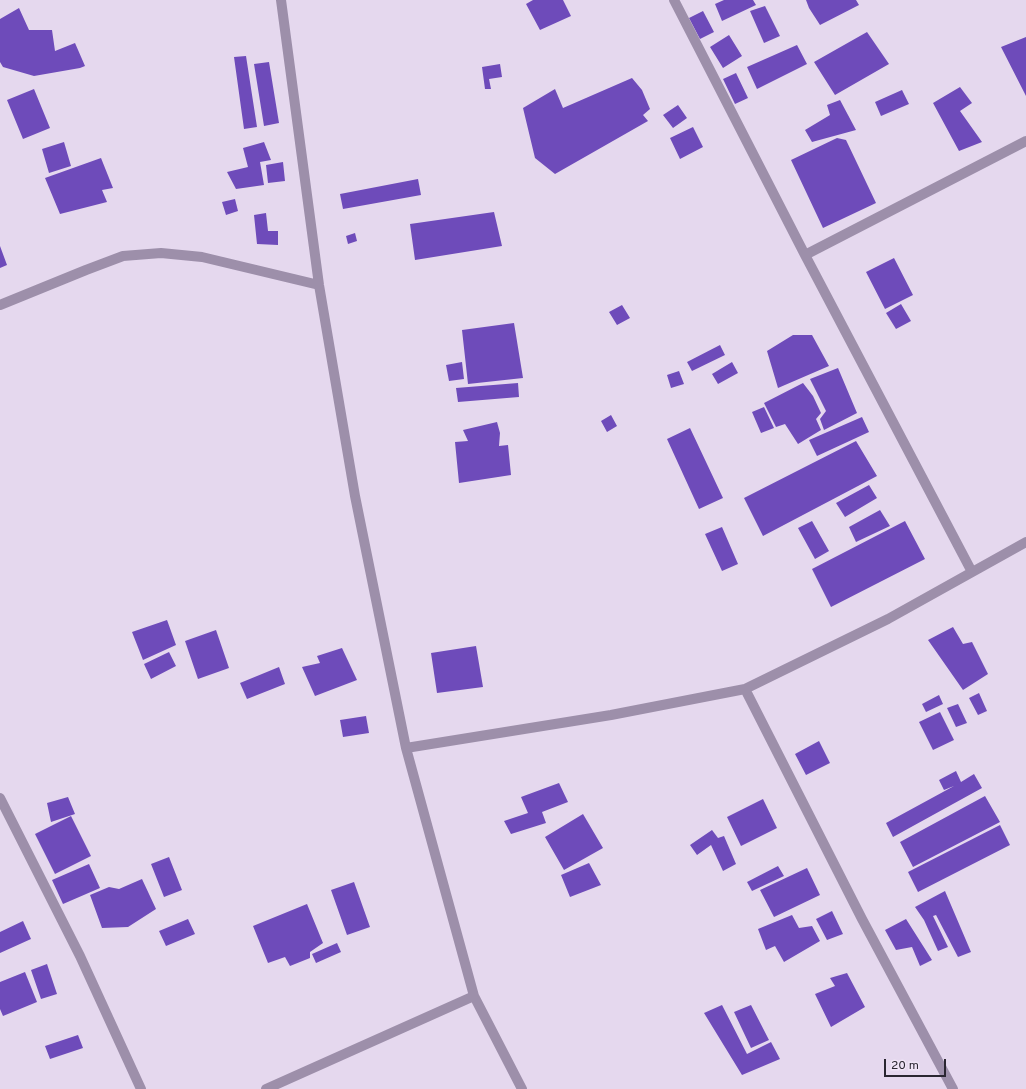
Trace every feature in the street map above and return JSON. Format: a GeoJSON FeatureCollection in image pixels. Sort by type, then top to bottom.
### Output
{"type":"FeatureCollection","features":[{"type":"Feature","properties":{"kind":"street"},"geometry":{"type":"LineString","coordinates":[[281,0],[318,285],[355,496],[406,748],[474,996],[522,1089]]}},
{"type":"Feature","properties":{"kind":"street"},"geometry":{"type":"LineString","coordinates":[[674,0],[805,255],[972,572]]}},
{"type":"Feature","properties":{"kind":"street"},"geometry":{"type":"LineString","coordinates":[[805,255],[1026,141]]}},
{"type":"Feature","properties":{"kind":"street"},"geometry":{"type":"LineString","coordinates":[[0,305],[123,256],[161,253],[202,257],[318,285]]}},
{"type":"Feature","properties":{"kind":"street"},"geometry":{"type":"LineString","coordinates":[[406,748],[611,715],[745,689],[888,619],[1026,542]]}},
{"type":"Feature","properties":{"kind":"street"},"geometry":{"type":"LineString","coordinates":[[745,689],[862,919],[953,1089]]}},
{"type":"Feature","properties":{"kind":"street"},"geometry":{"type":"LineString","coordinates":[[0,798],[80,956],[141,1089]]}},
{"type":"Feature","properties":{"kind":"street"},"geometry":{"type":"LineString","coordinates":[[266,1089],[474,996]]}},
{"type":"Feature","properties":{"kind":"building"},"geometry":{"type":"Polygon","coordinates":[[[533,0],[563,0],[571,16],[540,30],[526,4],[533,0]]]}},
{"type":"Feature","properties":{"kind":"building"},"geometry":{"type":"Polygon","coordinates":[[[724,0],[753,0],[756,5],[722,21],[715,4],[724,0]]]}},
{"type":"Feature","properties":{"kind":"building"},"geometry":{"type":"Polygon","coordinates":[[[806,0],[856,0],[859,5],[820,25],[809,8],[806,0]]]}},
{"type":"Feature","properties":{"kind":"building"},"geometry":{"type":"Polygon","coordinates":[[[765,6],[780,36],[764,43],[750,11],[765,6]]]}},
{"type":"Feature","properties":{"kind":"building"},"geometry":{"type":"Polygon","coordinates":[[[19,8],[29,30],[52,30],[55,51],[75,43],[85,66],[34,76],[3,67],[0,62],[0,19],[19,8]]]}},
{"type":"Feature","properties":{"kind":"building"},"geometry":{"type":"Polygon","coordinates":[[[703,11],[714,32],[700,39],[689,18],[703,11]]]}},
{"type":"Feature","properties":{"kind":"building"},"geometry":{"type":"Polygon","coordinates":[[[867,32],[889,64],[835,95],[814,62],[867,32]]]}},
{"type":"Feature","properties":{"kind":"building"},"geometry":{"type":"Polygon","coordinates":[[[729,35],[742,56],[723,68],[710,47],[729,35]]]}},
{"type":"Feature","properties":{"kind":"building"},"geometry":{"type":"Polygon","coordinates":[[[1026,37],[1026,96],[1001,47],[1026,37]]]}},
{"type":"Feature","properties":{"kind":"building"},"geometry":{"type":"Polygon","coordinates":[[[797,45],[807,64],[757,89],[747,67],[797,45]]]}},
{"type":"Feature","properties":{"kind":"building"},"geometry":{"type":"Polygon","coordinates":[[[246,56],[257,127],[244,129],[234,57],[246,56]]]}},
{"type":"Feature","properties":{"kind":"building"},"geometry":{"type":"Polygon","coordinates":[[[269,62],[279,123],[264,126],[254,64],[269,62]]]}},
{"type":"Feature","properties":{"kind":"building"},"geometry":{"type":"Polygon","coordinates":[[[500,64],[502,77],[489,79],[491,89],[485,89],[482,67],[500,64]]]}},
{"type":"Feature","properties":{"kind":"building"},"geometry":{"type":"Polygon","coordinates":[[[736,73],[748,98],[735,104],[723,79],[736,73]]]}},
{"type":"Feature","properties":{"kind":"building"},"geometry":{"type":"Polygon","coordinates":[[[632,78],[642,90],[650,109],[643,115],[648,121],[555,174],[535,158],[523,108],[555,89],[563,108],[632,78]]]}},
{"type":"Feature","properties":{"kind":"building"},"geometry":{"type":"Polygon","coordinates":[[[960,87],[972,103],[960,111],[982,142],[959,151],[933,103],[960,87]]]}},
{"type":"Feature","properties":{"kind":"building"},"geometry":{"type":"Polygon","coordinates":[[[34,89],[50,128],[23,139],[7,100],[34,89]]]}},
{"type":"Feature","properties":{"kind":"building"},"geometry":{"type":"Polygon","coordinates":[[[902,90],[909,104],[881,116],[875,102],[902,90]]]}},
{"type":"Feature","properties":{"kind":"building"},"geometry":{"type":"Polygon","coordinates":[[[840,100],[856,130],[812,142],[805,130],[830,115],[827,105],[840,100]]]}},
{"type":"Feature","properties":{"kind":"building"},"geometry":{"type":"Polygon","coordinates":[[[678,105],[687,118],[673,128],[663,115],[678,105]]]}},
{"type":"Feature","properties":{"kind":"building"},"geometry":{"type":"Polygon","coordinates":[[[693,127],[703,147],[680,159],[670,138],[693,127]]]}},
{"type":"Feature","properties":{"kind":"building"},"geometry":{"type":"Polygon","coordinates":[[[837,138],[846,140],[876,203],[823,228],[791,160],[837,138]]]}},
{"type":"Feature","properties":{"kind":"building"},"geometry":{"type":"Polygon","coordinates":[[[64,142],[71,166],[49,173],[42,149],[64,142]]]}},
{"type":"Feature","properties":{"kind":"building"},"geometry":{"type":"Polygon","coordinates":[[[264,142],[271,160],[260,162],[264,185],[236,189],[227,172],[248,167],[243,148],[264,142]]]}},
{"type":"Feature","properties":{"kind":"building"},"geometry":{"type":"Polygon","coordinates":[[[101,158],[113,188],[102,190],[107,202],[60,214],[45,178],[101,158]]]}},
{"type":"Feature","properties":{"kind":"building"},"geometry":{"type":"Polygon","coordinates":[[[283,162],[285,181],[268,183],[266,165],[283,162]]]}},
{"type":"Feature","properties":{"kind":"building"},"geometry":{"type":"Polygon","coordinates":[[[418,179],[421,195],[343,209],[340,194],[418,179]]]}},
{"type":"Feature","properties":{"kind":"building"},"geometry":{"type":"Polygon","coordinates":[[[235,199],[238,211],[226,215],[222,202],[235,199]]]}},
{"type":"Feature","properties":{"kind":"building"},"geometry":{"type":"Polygon","coordinates":[[[494,212],[502,246],[415,260],[410,224],[494,212]]]}},
{"type":"Feature","properties":{"kind":"building"},"geometry":{"type":"Polygon","coordinates":[[[266,213],[268,231],[278,231],[278,245],[257,244],[254,215],[266,213]]]}},
{"type":"Feature","properties":{"kind":"building"},"geometry":{"type":"Polygon","coordinates":[[[355,233],[357,241],[348,244],[346,236],[355,233]]]}},
{"type":"Feature","properties":{"kind":"building"},"geometry":{"type":"Polygon","coordinates":[[[0,246],[7,265],[0,268],[0,246]]]}},
{"type":"Feature","properties":{"kind":"building"},"geometry":{"type":"Polygon","coordinates":[[[894,258],[913,295],[885,309],[866,272],[894,258]]]}},
{"type":"Feature","properties":{"kind":"building"},"geometry":{"type":"Polygon","coordinates":[[[901,304],[911,321],[896,329],[886,313],[901,304]]]}},
{"type":"Feature","properties":{"kind":"building"},"geometry":{"type":"Polygon","coordinates":[[[622,305],[630,318],[617,325],[609,312],[622,305]]]}},
{"type":"Feature","properties":{"kind":"building"},"geometry":{"type":"Polygon","coordinates":[[[514,323],[523,378],[468,384],[462,330],[514,323]]]}},
{"type":"Feature","properties":{"kind":"building"},"geometry":{"type":"Polygon","coordinates":[[[793,335],[812,335],[829,366],[778,388],[767,351],[793,335]]]}},
{"type":"Feature","properties":{"kind":"building"},"geometry":{"type":"Polygon","coordinates":[[[720,345],[725,355],[692,371],[687,362],[720,345]]]}},
{"type":"Feature","properties":{"kind":"building"},"geometry":{"type":"Polygon","coordinates":[[[462,362],[464,379],[449,381],[446,365],[462,362]]]}},
{"type":"Feature","properties":{"kind":"building"},"geometry":{"type":"Polygon","coordinates":[[[732,362],[738,373],[718,384],[712,374],[732,362]]]}},
{"type":"Feature","properties":{"kind":"building"},"geometry":{"type":"Polygon","coordinates":[[[838,368],[857,413],[824,430],[820,419],[826,411],[810,379],[838,368]]]}},
{"type":"Feature","properties":{"kind":"building"},"geometry":{"type":"Polygon","coordinates":[[[679,371],[684,384],[671,388],[667,375],[679,371]]]}},
{"type":"Feature","properties":{"kind":"building"},"geometry":{"type":"Polygon","coordinates":[[[518,383],[519,397],[458,402],[456,388],[518,383]]]}},
{"type":"Feature","properties":{"kind":"building"},"geometry":{"type":"Polygon","coordinates":[[[803,383],[813,396],[821,413],[816,419],[821,430],[798,444],[785,424],[776,427],[764,403],[803,383]]]}},
{"type":"Feature","properties":{"kind":"building"},"geometry":{"type":"Polygon","coordinates":[[[764,407],[774,428],[761,433],[752,412],[764,407]]]}},
{"type":"Feature","properties":{"kind":"building"},"geometry":{"type":"Polygon","coordinates":[[[611,415],[617,426],[607,432],[601,421],[611,415]]]}},
{"type":"Feature","properties":{"kind":"building"},"geometry":{"type":"Polygon","coordinates":[[[862,417],[869,432],[817,456],[809,440],[862,417]]]}},
{"type":"Feature","properties":{"kind":"building"},"geometry":{"type":"Polygon","coordinates":[[[497,422],[500,433],[499,446],[508,445],[511,475],[459,483],[455,442],[468,441],[463,430],[497,422]]]}},
{"type":"Feature","properties":{"kind":"building"},"geometry":{"type":"Polygon","coordinates":[[[690,428],[723,498],[699,509],[667,439],[690,428]]]}},
{"type":"Feature","properties":{"kind":"building"},"geometry":{"type":"Polygon","coordinates":[[[856,441],[877,476],[763,536],[744,498],[856,441]]]}},
{"type":"Feature","properties":{"kind":"building"},"geometry":{"type":"Polygon","coordinates":[[[869,485],[877,498],[845,517],[836,503],[869,485]]]}},
{"type":"Feature","properties":{"kind":"building"},"geometry":{"type":"Polygon","coordinates":[[[880,510],[890,526],[856,542],[849,527],[880,510]]]}},
{"type":"Feature","properties":{"kind":"building"},"geometry":{"type":"Polygon","coordinates":[[[812,521],[829,551],[815,559],[798,528],[812,521]]]}},
{"type":"Feature","properties":{"kind":"building"},"geometry":{"type":"Polygon","coordinates":[[[905,521],[925,559],[831,607],[812,569],[905,521]]]}},
{"type":"Feature","properties":{"kind":"building"},"geometry":{"type":"Polygon","coordinates":[[[722,527],[738,564],[722,571],[705,534],[722,527]]]}},
{"type":"Feature","properties":{"kind":"building"},"geometry":{"type":"Polygon","coordinates":[[[167,620],[176,645],[143,660],[132,632],[167,620]]]}},
{"type":"Feature","properties":{"kind":"building"},"geometry":{"type":"Polygon","coordinates":[[[953,627],[963,644],[972,642],[988,674],[963,690],[928,640],[953,627]]]}},
{"type":"Feature","properties":{"kind":"building"},"geometry":{"type":"Polygon","coordinates":[[[216,630],[229,668],[198,679],[185,641],[216,630]]]}},
{"type":"Feature","properties":{"kind":"building"},"geometry":{"type":"Polygon","coordinates":[[[476,646],[483,687],[437,693],[431,653],[476,646]]]}},
{"type":"Feature","properties":{"kind":"building"},"geometry":{"type":"Polygon","coordinates":[[[342,648],[357,680],[315,696],[302,667],[320,663],[317,656],[342,648]]]}},
{"type":"Feature","properties":{"kind":"building"},"geometry":{"type":"Polygon","coordinates":[[[169,652],[176,666],[151,679],[144,664],[169,652]]]}},
{"type":"Feature","properties":{"kind":"building"},"geometry":{"type":"Polygon","coordinates":[[[279,667],[285,684],[247,699],[240,683],[279,667]]]}},
{"type":"Feature","properties":{"kind":"building"},"geometry":{"type":"Polygon","coordinates":[[[979,693],[987,711],[978,715],[969,698],[979,693]]]}},
{"type":"Feature","properties":{"kind":"building"},"geometry":{"type":"Polygon","coordinates":[[[939,695],[943,704],[926,712],[922,704],[939,695]]]}},
{"type":"Feature","properties":{"kind":"building"},"geometry":{"type":"Polygon","coordinates":[[[958,704],[967,723],[956,727],[947,708],[958,704]]]}},
{"type":"Feature","properties":{"kind":"building"},"geometry":{"type":"Polygon","coordinates":[[[940,712],[954,740],[933,750],[919,722],[940,712]]]}},
{"type":"Feature","properties":{"kind":"building"},"geometry":{"type":"Polygon","coordinates":[[[366,716],[369,733],[343,737],[340,720],[366,716]]]}},
{"type":"Feature","properties":{"kind":"building"},"geometry":{"type":"Polygon","coordinates":[[[819,741],[830,763],[806,775],[795,754],[819,741]]]}},
{"type":"Feature","properties":{"kind":"building"},"geometry":{"type":"Polygon","coordinates":[[[956,771],[961,782],[974,774],[982,788],[893,837],[886,823],[954,786],[944,790],[939,780],[956,771]]]}},
{"type":"Feature","properties":{"kind":"building"},"geometry":{"type":"Polygon","coordinates":[[[559,783],[568,802],[542,812],[546,823],[511,834],[504,821],[528,813],[521,797],[559,783]]]}},
{"type":"Feature","properties":{"kind":"building"},"geometry":{"type":"Polygon","coordinates":[[[985,796],[1000,822],[913,867],[900,842],[985,796]]]}},
{"type":"Feature","properties":{"kind":"building"},"geometry":{"type":"Polygon","coordinates":[[[68,797],[75,814],[51,822],[47,803],[68,797]]]}},
{"type":"Feature","properties":{"kind":"building"},"geometry":{"type":"Polygon","coordinates":[[[763,799],[777,828],[741,846],[727,817],[763,799]]]}},
{"type":"Feature","properties":{"kind":"building"},"geometry":{"type":"Polygon","coordinates":[[[583,814],[603,848],[564,870],[545,837],[583,814]]]}},
{"type":"Feature","properties":{"kind":"building"},"geometry":{"type":"Polygon","coordinates":[[[71,816],[91,856],[55,874],[35,834],[71,816]]]}},
{"type":"Feature","properties":{"kind":"building"},"geometry":{"type":"Polygon","coordinates":[[[1000,825],[1010,845],[918,892],[908,872],[1000,825]]]}},
{"type":"Feature","properties":{"kind":"building"},"geometry":{"type":"Polygon","coordinates":[[[712,830],[718,838],[724,836],[736,864],[723,871],[711,845],[697,855],[690,845],[712,830]]]}},
{"type":"Feature","properties":{"kind":"building"},"geometry":{"type":"Polygon","coordinates":[[[169,857],[182,890],[164,897],[151,864],[169,857]]]}},
{"type":"Feature","properties":{"kind":"building"},"geometry":{"type":"Polygon","coordinates":[[[589,863],[601,885],[570,897],[561,875],[589,863]]]}},
{"type":"Feature","properties":{"kind":"building"},"geometry":{"type":"Polygon","coordinates":[[[89,864],[100,888],[63,904],[52,880],[89,864]]]}},
{"type":"Feature","properties":{"kind":"building"},"geometry":{"type":"Polygon","coordinates":[[[778,866],[784,876],[752,891],[747,882],[778,866]]]}},
{"type":"Feature","properties":{"kind":"building"},"geometry":{"type":"Polygon","coordinates":[[[807,868],[820,895],[774,917],[760,890],[807,868]]]}},
{"type":"Feature","properties":{"kind":"building"},"geometry":{"type":"Polygon","coordinates":[[[142,879],[156,909],[128,927],[102,928],[90,895],[109,887],[119,889],[142,879]]]}},
{"type":"Feature","properties":{"kind":"building"},"geometry":{"type":"Polygon","coordinates":[[[354,882],[370,927],[347,935],[331,890],[354,882]]]}},
{"type":"Feature","properties":{"kind":"building"},"geometry":{"type":"Polygon","coordinates":[[[945,891],[971,952],[958,957],[936,915],[933,916],[948,947],[938,951],[924,920],[915,907],[945,891]]]}},
{"type":"Feature","properties":{"kind":"building"},"geometry":{"type":"Polygon","coordinates":[[[307,904],[323,943],[310,952],[310,958],[290,966],[285,957],[268,963],[253,926],[307,904]]]}},
{"type":"Feature","properties":{"kind":"building"},"geometry":{"type":"Polygon","coordinates":[[[832,911],[843,934],[827,940],[816,919],[832,911]]]}},
{"type":"Feature","properties":{"kind":"building"},"geometry":{"type":"Polygon","coordinates":[[[792,915],[799,928],[812,926],[820,941],[784,962],[775,946],[766,950],[758,929],[792,915]]]}},
{"type":"Feature","properties":{"kind":"building"},"geometry":{"type":"Polygon","coordinates":[[[188,919],[195,934],[166,946],[159,931],[188,919]]]}},
{"type":"Feature","properties":{"kind":"building"},"geometry":{"type":"Polygon","coordinates":[[[906,919],[932,960],[920,966],[912,947],[896,950],[885,930],[906,919]]]}},
{"type":"Feature","properties":{"kind":"building"},"geometry":{"type":"Polygon","coordinates":[[[23,921],[31,939],[0,953],[0,932],[23,921]]]}},
{"type":"Feature","properties":{"kind":"building"},"geometry":{"type":"Polygon","coordinates":[[[337,943],[341,952],[316,963],[312,954],[337,943]]]}},
{"type":"Feature","properties":{"kind":"building"},"geometry":{"type":"Polygon","coordinates":[[[47,964],[57,994],[41,999],[31,970],[47,964]]]}},
{"type":"Feature","properties":{"kind":"building"},"geometry":{"type":"Polygon","coordinates":[[[25,972],[37,1002],[3,1016],[0,1009],[0,982],[25,972]]]}},
{"type":"Feature","properties":{"kind":"building"},"geometry":{"type":"Polygon","coordinates":[[[847,973],[865,1007],[831,1027],[815,994],[835,986],[830,978],[847,973]]]}},
{"type":"Feature","properties":{"kind":"building"},"geometry":{"type":"Polygon","coordinates":[[[722,1005],[747,1054],[771,1042],[780,1059],[742,1075],[704,1013],[722,1005]]]}},
{"type":"Feature","properties":{"kind":"building"},"geometry":{"type":"Polygon","coordinates":[[[751,1005],[769,1040],[751,1048],[734,1012],[751,1005]]]}},
{"type":"Feature","properties":{"kind":"building"},"geometry":{"type":"Polygon","coordinates":[[[78,1035],[83,1048],[50,1059],[45,1046],[78,1035]]]}}]}
